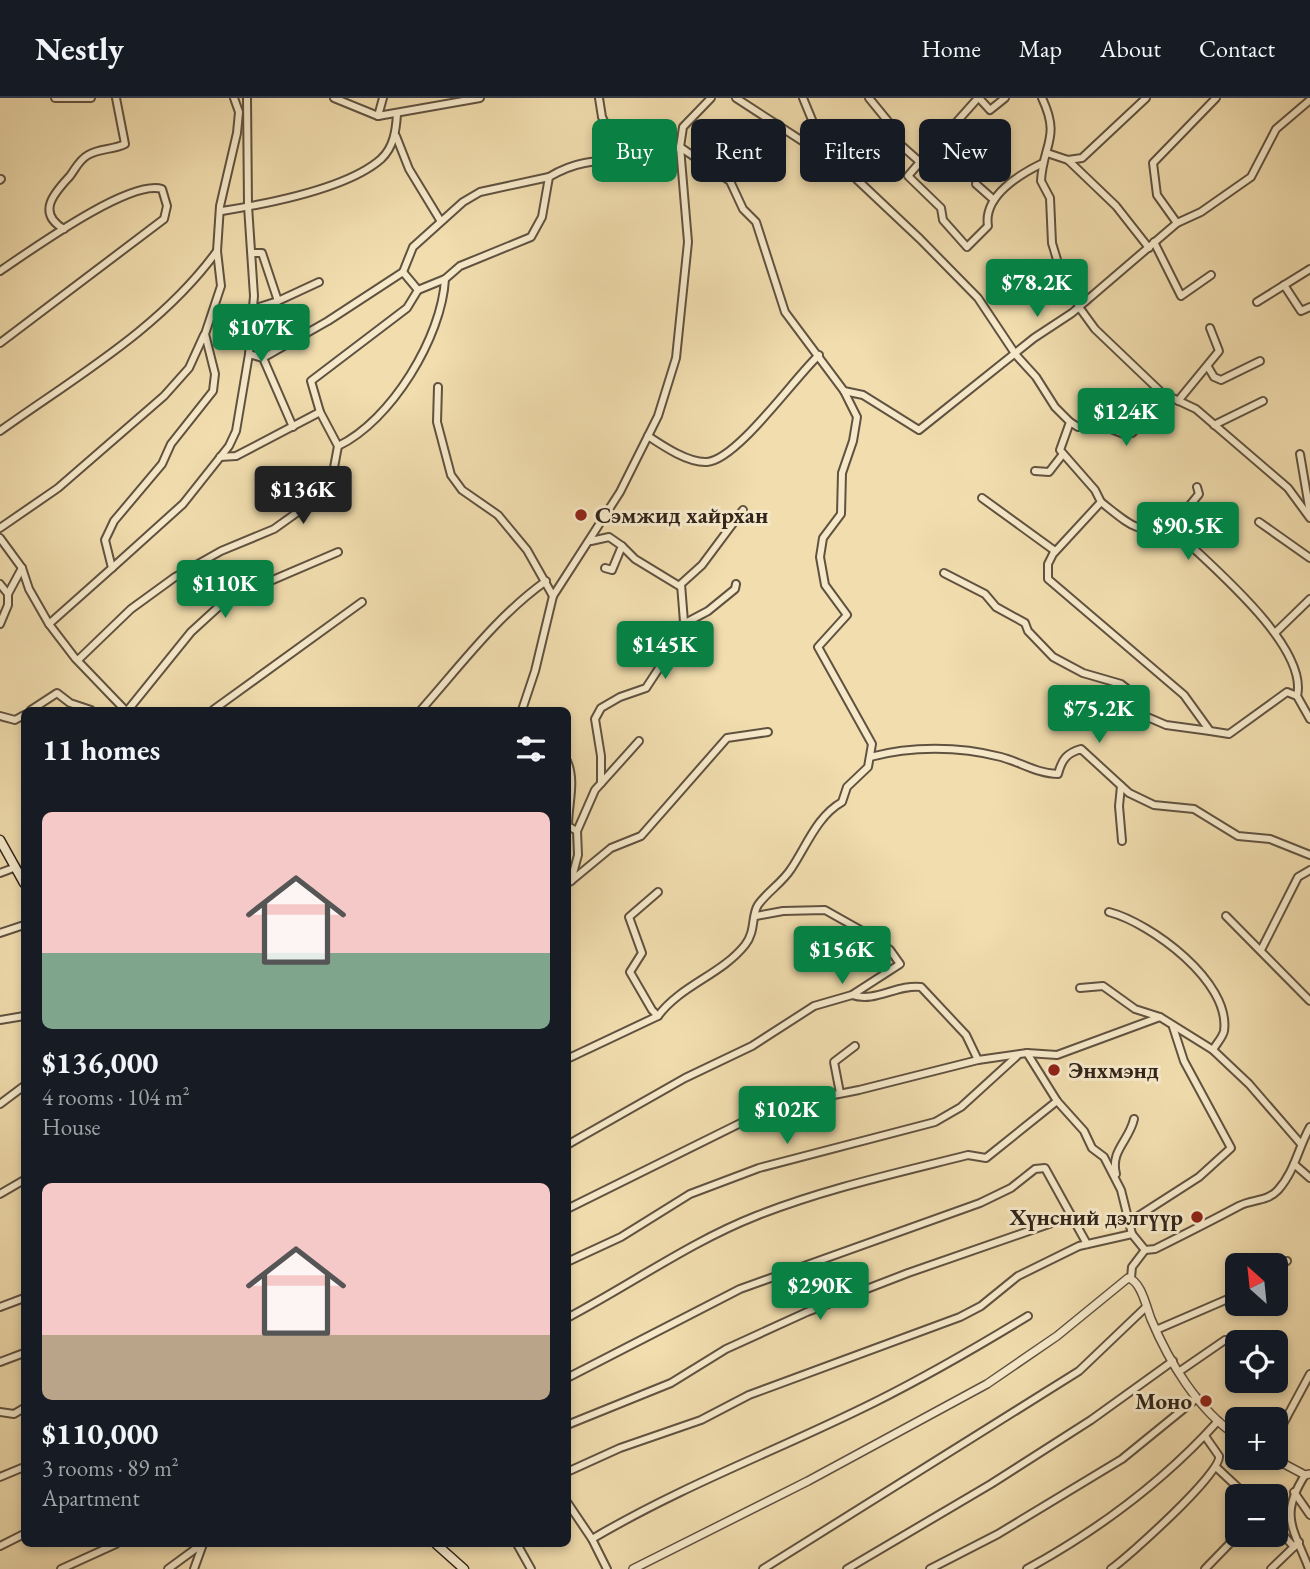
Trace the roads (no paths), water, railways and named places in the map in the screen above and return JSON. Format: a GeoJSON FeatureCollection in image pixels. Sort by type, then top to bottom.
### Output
{"type":"FeatureCollection","features":[{"type":"Feature","properties":{"kind":"main road"},"geometry":{"type":"LineString","coordinates":[[0,840],[21,877]]}},
{"type":"Feature","properties":{"kind":"main road"},"geometry":{"type":"LineString","coordinates":[[439,1547],[464,1569]]}},
{"type":"Feature","properties":{"kind":"street"},"geometry":{"type":"LineString","coordinates":[[55,98],[91,98]]}},
{"type":"Feature","properties":{"kind":"street"},"geometry":{"type":"LineString","coordinates":[[64,229],[53,221],[48,211],[48,203],[54,194],[84,157],[111,151],[125,144],[116,98]]}},
{"type":"Feature","properties":{"kind":"street"},"geometry":{"type":"LineString","coordinates":[[0,528],[58,488],[164,397],[189,368],[205,334],[221,286],[217,251],[237,132],[239,112],[234,98]]}},
{"type":"Feature","properties":{"kind":"street"},"geometry":{"type":"LineString","coordinates":[[49,624],[183,504],[220,457],[236,431],[249,354],[253,309],[247,98]]}},
{"type":"Feature","properties":{"kind":"street"},"geometry":{"type":"LineString","coordinates":[[334,98],[378,116],[480,98]]}},
{"type":"Feature","properties":{"kind":"street"},"geometry":{"type":"LineString","coordinates":[[378,116],[383,98]]}},
{"type":"Feature","properties":{"kind":"street"},"geometry":{"type":"LineString","coordinates":[[599,98],[603,119]]}},
{"type":"Feature","properties":{"kind":"street"},"geometry":{"type":"LineString","coordinates":[[523,707],[536,671],[553,596],[590,541],[648,436],[658,416],[676,358],[688,243],[680,148],[683,127],[711,98]]}},
{"type":"Feature","properties":{"kind":"street"},"geometry":{"type":"LineString","coordinates":[[736,98],[800,140]]}},
{"type":"Feature","properties":{"kind":"street"},"geometry":{"type":"LineString","coordinates":[[803,98],[812,119]]}},
{"type":"Feature","properties":{"kind":"street"},"geometry":{"type":"LineString","coordinates":[[869,98],[891,125],[899,129],[894,139],[920,162],[908,176]]}},
{"type":"Feature","properties":{"kind":"street"},"geometry":{"type":"LineString","coordinates":[[905,179],[979,98],[990,110],[1005,98]]}},
{"type":"Feature","properties":{"kind":"street"},"geometry":{"type":"LineString","coordinates":[[1042,98],[1051,116],[1052,137],[1043,163],[1041,181],[1050,198],[1052,243],[1058,264],[1069,278],[1079,307],[1095,329],[1167,395],[1196,409],[1288,488],[1310,515]]}},
{"type":"Feature","properties":{"kind":"street"},"geometry":{"type":"LineString","coordinates":[[1068,160],[1082,158],[1146,98]]}},
{"type":"Feature","properties":{"kind":"street"},"geometry":{"type":"LineString","coordinates":[[1177,223],[1157,195],[1153,163],[1216,98]]}},
{"type":"Feature","properties":{"kind":"street"},"geometry":{"type":"LineString","coordinates":[[845,391],[863,395],[919,430],[1017,355],[1034,338],[1079,307],[1177,223],[1209,207],[1251,177],[1276,129],[1310,100]]}},
{"type":"Feature","properties":{"kind":"street"},"geometry":{"type":"LineString","coordinates":[[397,114],[396,135],[409,169],[440,220]]}},
{"type":"Feature","properties":{"kind":"street"},"geometry":{"type":"LineString","coordinates":[[222,211],[307,195],[345,179],[382,159],[396,135]]}},
{"type":"Feature","properties":{"kind":"street"},"geometry":{"type":"LineString","coordinates":[[571,1057],[658,1016],[667,1003],[717,972],[745,945],[754,930],[756,908],[790,870],[800,849],[832,807],[842,802],[847,787],[868,767],[872,744],[818,647],[847,615],[825,585],[820,557],[823,538],[841,514],[842,473],[853,441],[857,417],[845,391],[785,312],[756,222],[743,209],[730,181],[680,148]]}},
{"type":"Feature","properties":{"kind":"street"},"geometry":{"type":"LineString","coordinates":[[1047,153],[1068,160],[1116,206],[1149,248]]}},
{"type":"Feature","properties":{"kind":"street"},"geometry":{"type":"LineString","coordinates":[[249,354],[263,358],[328,321],[403,272],[413,247],[440,220],[480,191],[549,177],[569,165],[592,161]]}},
{"type":"Feature","properties":{"kind":"street"},"geometry":{"type":"LineString","coordinates":[[908,176],[941,208],[943,220],[967,247],[988,226],[986,216],[994,200],[1024,172],[1043,163]]}},
{"type":"Feature","properties":{"kind":"street"},"geometry":{"type":"LineString","coordinates":[[78,660],[131,609],[175,577],[220,551],[274,529],[330,489],[338,446],[320,412],[311,381],[407,308],[418,290],[445,279],[460,266],[531,237],[542,217],[549,177]]}},
{"type":"Feature","properties":{"kind":"street"},"geometry":{"type":"LineString","coordinates":[[860,182],[978,298],[1055,407],[1070,422],[1078,427],[1090,421],[1124,434],[1132,433],[1167,395]]}},
{"type":"Feature","properties":{"kind":"street"},"geometry":{"type":"LineString","coordinates":[[976,184],[994,200]]}},
{"type":"Feature","properties":{"kind":"street"},"geometry":{"type":"LineString","coordinates":[[0,271],[64,229],[130,193],[153,187],[162,190],[167,206],[164,219],[0,344]]}},
{"type":"Feature","properties":{"kind":"street"},"geometry":{"type":"LineString","coordinates":[[1154,242],[1181,296],[1211,275]]}},
{"type":"Feature","properties":{"kind":"street"},"geometry":{"type":"LineString","coordinates":[[0,431],[120,349],[193,284],[217,251]]}},
{"type":"Feature","properties":{"kind":"street"},"geometry":{"type":"LineString","coordinates":[[253,254],[262,253],[278,301]]}},
{"type":"Feature","properties":{"kind":"street"},"geometry":{"type":"LineString","coordinates":[[1257,302],[1310,270]]}},
{"type":"Feature","properties":{"kind":"street"},"geometry":{"type":"LineString","coordinates":[[403,272],[418,290]]}},
{"type":"Feature","properties":{"kind":"street"},"geometry":{"type":"LineString","coordinates":[[338,446],[356,438],[373,422],[412,372],[436,325],[444,302],[445,279]]}},
{"type":"Feature","properties":{"kind":"street"},"geometry":{"type":"LineString","coordinates":[[253,309],[319,282]]}},
{"type":"Feature","properties":{"kind":"street"},"geometry":{"type":"LineString","coordinates":[[1284,285],[1301,311],[1310,307]]}},
{"type":"Feature","properties":{"kind":"street"},"geometry":{"type":"LineString","coordinates":[[1178,401],[1219,351],[1210,328]]}},
{"type":"Feature","properties":{"kind":"street"},"geometry":{"type":"LineString","coordinates":[[112,568],[105,540],[114,521],[162,464],[171,444],[213,391],[215,374],[205,334]]}},
{"type":"Feature","properties":{"kind":"street"},"geometry":{"type":"LineString","coordinates":[[648,436],[692,459],[708,462],[724,455],[772,409],[819,355]]}},
{"type":"Feature","properties":{"kind":"street"},"geometry":{"type":"LineString","coordinates":[[263,358],[293,427]]}},
{"type":"Feature","properties":{"kind":"street"},"geometry":{"type":"LineString","coordinates":[[1208,367],[1214,377],[1221,380],[1260,361]]}},
{"type":"Feature","properties":{"kind":"street"},"geometry":{"type":"LineString","coordinates":[[438,387],[437,422],[451,475],[462,489],[498,515],[527,550],[553,596]]}},
{"type":"Feature","properties":{"kind":"street"},"geometry":{"type":"LineString","coordinates":[[1214,425],[1263,401]]}},
{"type":"Feature","properties":{"kind":"street"},"geometry":{"type":"LineString","coordinates":[[220,457],[236,456],[320,412]]}},
{"type":"Feature","properties":{"kind":"street"},"geometry":{"type":"LineString","coordinates":[[1070,422],[1060,450],[1095,490],[1101,502],[1123,521],[1142,531],[1175,531],[1276,632],[1297,670],[1300,683],[1297,696]]}},
{"type":"Feature","properties":{"kind":"street"},"geometry":{"type":"LineString","coordinates":[[1035,471],[1049,472],[1063,454]]}},
{"type":"Feature","properties":{"kind":"street"},"geometry":{"type":"LineString","coordinates":[[1300,454],[1310,515]]}},
{"type":"Feature","properties":{"kind":"street"},"geometry":{"type":"LineString","coordinates":[[1175,531],[1177,521],[1199,494],[1198,488]]}},
{"type":"Feature","properties":{"kind":"street"},"geometry":{"type":"LineString","coordinates":[[982,498],[1055,551]]}},
{"type":"Feature","properties":{"kind":"street"},"geometry":{"type":"LineString","coordinates":[[1101,502],[1055,551],[1048,564],[1048,579],[1184,695],[1210,731]]}},
{"type":"Feature","properties":{"kind":"street"},"geometry":{"type":"LineString","coordinates":[[684,622],[681,587],[702,565],[743,510]]}},
{"type":"Feature","properties":{"kind":"street"},"geometry":{"type":"LineString","coordinates":[[1259,522],[1310,558]]}},
{"type":"Feature","properties":{"kind":"street"},"geometry":{"type":"LineString","coordinates":[[590,541],[609,537],[635,559],[681,587]]}},
{"type":"Feature","properties":{"kind":"street"},"geometry":{"type":"LineString","coordinates":[[0,538],[22,568],[29,589],[49,624],[78,660],[123,707]]}},
{"type":"Feature","properties":{"kind":"street"},"geometry":{"type":"LineString","coordinates":[[605,568],[612,570],[622,546]]}},
{"type":"Feature","properties":{"kind":"street"},"geometry":{"type":"LineString","coordinates":[[128,707],[191,632],[226,600],[338,552]]}},
{"type":"Feature","properties":{"kind":"street"},"geometry":{"type":"LineString","coordinates":[[0,624],[8,605],[8,594],[22,568]]}},
{"type":"Feature","properties":{"kind":"street"},"geometry":{"type":"LineString","coordinates":[[944,573],[985,594],[996,607],[1025,623],[1028,632],[1054,657],[1083,673],[1121,684],[1130,691],[1145,716],[1166,725],[1229,734],[1281,693],[1287,692],[1297,696],[1310,719]]}},
{"type":"Feature","properties":{"kind":"street"},"geometry":{"type":"LineString","coordinates":[[424,707],[526,595],[546,581]]}},
{"type":"Feature","properties":{"kind":"street"},"geometry":{"type":"LineString","coordinates":[[0,583],[8,594]]}},
{"type":"Feature","properties":{"kind":"street"},"geometry":{"type":"LineString","coordinates":[[601,783],[601,755],[595,719],[601,708],[620,697],[646,688],[665,659],[674,629],[719,603],[735,589],[736,584]]}},
{"type":"Feature","properties":{"kind":"street"},"geometry":{"type":"LineString","coordinates":[[1276,632],[1310,599]]}},
{"type":"Feature","properties":{"kind":"street"},"geometry":{"type":"LineString","coordinates":[[217,707],[362,602]]}},
{"type":"Feature","properties":{"kind":"street"},"geometry":{"type":"LineString","coordinates":[[35,707],[57,692],[70,703],[82,707]]}},
{"type":"Feature","properties":{"kind":"street"},"geometry":{"type":"LineString","coordinates":[[0,716],[15,720],[21,717]]}},
{"type":"Feature","properties":{"kind":"street"},"geometry":{"type":"LineString","coordinates":[[571,880],[611,848],[641,836],[727,738],[768,732]]}},
{"type":"Feature","properties":{"kind":"street"},"geometry":{"type":"LineString","coordinates":[[571,876],[578,855],[577,831],[601,783],[639,741]]}},
{"type":"Feature","properties":{"kind":"street"},"geometry":{"type":"LineString","coordinates":[[870,757],[901,749],[945,750],[1001,757],[1058,774],[1069,752],[1082,748],[1121,786],[1154,805],[1194,809],[1238,836],[1270,839],[1310,855]]}},
{"type":"Feature","properties":{"kind":"street"},"geometry":{"type":"LineString","coordinates":[[1121,786],[1119,806],[1122,841]]}},
{"type":"Feature","properties":{"kind":"street"},"geometry":{"type":"LineString","coordinates":[[571,828],[577,831]]}},
{"type":"Feature","properties":{"kind":"street"},"geometry":{"type":"LineString","coordinates":[[0,873],[16,867]]}},
{"type":"Feature","properties":{"kind":"street"},"geometry":{"type":"LineString","coordinates":[[1261,950],[1297,877],[1310,870]]}},
{"type":"Feature","properties":{"kind":"street"},"geometry":{"type":"LineString","coordinates":[[658,892],[629,917],[642,953],[630,972],[658,1016]]}},
{"type":"Feature","properties":{"kind":"street"},"geometry":{"type":"LineString","coordinates":[[571,1143],[685,1078],[752,1046],[814,1006],[852,995],[900,964],[890,950],[873,937],[825,911],[783,911],[756,916]]}},
{"type":"Feature","properties":{"kind":"street"},"geometry":{"type":"LineString","coordinates":[[1109,912],[1127,917],[1164,939],[1200,971],[1222,1008],[1224,1033],[1213,1050]]}},
{"type":"Feature","properties":{"kind":"street"},"geometry":{"type":"LineString","coordinates":[[1226,916],[1310,1001]]}},
{"type":"Feature","properties":{"kind":"street"},"geometry":{"type":"LineString","coordinates":[[0,933],[21,926]]}},
{"type":"Feature","properties":{"kind":"street"},"geometry":{"type":"LineString","coordinates":[[1080,988],[1103,986],[1135,1009],[1160,1017],[1213,1050],[1249,1084],[1301,1144]]}},
{"type":"Feature","properties":{"kind":"street"},"geometry":{"type":"LineString","coordinates":[[852,995],[869,998],[908,987],[921,987],[966,1035],[978,1060]]}},
{"type":"Feature","properties":{"kind":"street"},"geometry":{"type":"LineString","coordinates":[[0,1020],[21,1016]]}},
{"type":"Feature","properties":{"kind":"street"},"geometry":{"type":"LineString","coordinates":[[571,1207],[712,1140],[773,1107],[978,1060],[1023,1054],[1057,1055],[1160,1017]]}},
{"type":"Feature","properties":{"kind":"street"},"geometry":{"type":"LineString","coordinates":[[1129,1222],[1199,1177],[1231,1149],[1184,1061],[1173,1025]]}},
{"type":"Feature","properties":{"kind":"street"},"geometry":{"type":"LineString","coordinates":[[840,1093],[834,1062],[855,1046]]}},
{"type":"Feature","properties":{"kind":"street"},"geometry":{"type":"LineString","coordinates":[[1023,1054],[1057,1101],[1084,1130],[1092,1148],[1104,1157],[1121,1190]]}},
{"type":"Feature","properties":{"kind":"street"},"geometry":{"type":"LineString","coordinates":[[571,1260],[621,1237],[690,1194],[759,1168],[935,1122],[961,1107],[1023,1054]]}},
{"type":"Feature","properties":{"kind":"street"},"geometry":{"type":"LineString","coordinates":[[0,1104],[21,1088]]}},
{"type":"Feature","properties":{"kind":"street"},"geometry":{"type":"LineString","coordinates":[[571,1316],[707,1238],[754,1216],[805,1198],[968,1155],[986,1158],[1057,1101]]}},
{"type":"Feature","properties":{"kind":"street"},"geometry":{"type":"LineString","coordinates":[[1134,1119],[1132,1130],[1114,1159],[1132,1234],[1145,1250]]}},
{"type":"Feature","properties":{"kind":"street"},"geometry":{"type":"LineString","coordinates":[[1225,1427],[1197,1398],[1173,1361],[1131,1278],[1132,1266],[1145,1250],[1178,1239],[1240,1206],[1274,1195],[1294,1164],[1310,1127]]}},
{"type":"Feature","properties":{"kind":"street"},"geometry":{"type":"LineString","coordinates":[[1294,1164],[1310,1178]]}},
{"type":"Feature","properties":{"kind":"street"},"geometry":{"type":"LineString","coordinates":[[571,1376],[740,1289],[980,1203],[1011,1188],[1035,1169],[1045,1168],[1087,1244]]}},
{"type":"Feature","properties":{"kind":"street"},"geometry":{"type":"LineString","coordinates":[[0,1194],[21,1182]]}},
{"type":"Feature","properties":{"kind":"street"},"geometry":{"type":"LineString","coordinates":[[571,1423],[671,1383],[726,1349],[807,1312],[908,1273],[1072,1216]]}},
{"type":"Feature","properties":{"kind":"street"},"geometry":{"type":"LineString","coordinates":[[571,1470],[620,1448],[701,1420],[749,1395],[960,1317],[981,1306],[1018,1276],[1087,1244],[1132,1234]]}},
{"type":"Feature","properties":{"kind":"street"},"geometry":{"type":"LineString","coordinates":[[633,1569],[808,1481],[987,1384],[1057,1336],[1123,1280],[1131,1278]]}},
{"type":"Feature","properties":{"kind":"street"},"geometry":{"type":"LineString","coordinates":[[0,1307],[21,1299]]}},
{"type":"Feature","properties":{"kind":"street"},"geometry":{"type":"LineString","coordinates":[[1156,1330],[1225,1300]]}},
{"type":"Feature","properties":{"kind":"street"},"geometry":{"type":"LineString","coordinates":[[763,1569],[1079,1371],[1146,1307]]}},
{"type":"Feature","properties":{"kind":"street"},"geometry":{"type":"LineString","coordinates":[[592,1539],[638,1511],[702,1480],[873,1403],[962,1356],[1028,1316]]}},
{"type":"Feature","properties":{"kind":"street"},"geometry":{"type":"LineString","coordinates":[[1180,1371],[1224,1340]]}},
{"type":"Feature","properties":{"kind":"street"},"geometry":{"type":"LineString","coordinates":[[0,1362],[21,1354]]}},
{"type":"Feature","properties":{"kind":"street"},"geometry":{"type":"LineString","coordinates":[[847,1569],[992,1484],[1091,1420],[1173,1361]]}},
{"type":"Feature","properties":{"kind":"street"},"geometry":{"type":"LineString","coordinates":[[1288,1415],[1310,1374]]}},
{"type":"Feature","properties":{"kind":"street"},"geometry":{"type":"LineString","coordinates":[[930,1569],[998,1534],[1122,1459],[1197,1398]]}},
{"type":"Feature","properties":{"kind":"street"},"geometry":{"type":"LineString","coordinates":[[0,1412],[13,1414],[21,1410]]}},
{"type":"Feature","properties":{"kind":"street"},"geometry":{"type":"LineString","coordinates":[[1027,1569],[1080,1540],[1138,1497],[1218,1421]]}},
{"type":"Feature","properties":{"kind":"street"},"geometry":{"type":"LineString","coordinates":[[1111,1569],[1150,1535],[1216,1467],[1220,1461],[1219,1456],[1205,1436]]}},
{"type":"Feature","properties":{"kind":"street"},"geometry":{"type":"LineString","coordinates":[[1288,1465],[1307,1474],[1289,1503],[1296,1545],[1309,1569]]}},
{"type":"Feature","properties":{"kind":"street"},"geometry":{"type":"LineString","coordinates":[[0,1477],[21,1467]]}},
{"type":"Feature","properties":{"kind":"street"},"geometry":{"type":"LineString","coordinates":[[1216,1467],[1234,1484]]}},
{"type":"Feature","properties":{"kind":"street"},"geometry":{"type":"LineString","coordinates":[[1294,1492],[1310,1515]]}},
{"type":"Feature","properties":{"kind":"street"},"geometry":{"type":"LineString","coordinates":[[571,1508],[592,1539],[607,1569]]}},
{"type":"Feature","properties":{"kind":"street"},"geometry":{"type":"LineString","coordinates":[[0,1546],[21,1536]]}},
{"type":"Feature","properties":{"kind":"street"},"geometry":{"type":"LineString","coordinates":[[1288,1538],[1296,1545]]}},
{"type":"Feature","properties":{"kind":"street"},"geometry":{"type":"LineString","coordinates":[[1271,1569],[1296,1545]]}},
{"type":"Feature","properties":{"kind":"street"},"geometry":{"type":"LineString","coordinates":[[61,1569],[110,1547]]}},
{"type":"Feature","properties":{"kind":"street"},"geometry":{"type":"LineString","coordinates":[[168,1569],[198,1547]]}},
{"type":"Feature","properties":{"kind":"street"},"geometry":{"type":"LineString","coordinates":[[194,1569],[201,1547]]}},
{"type":"Feature","properties":{"kind":"street"},"geometry":{"type":"LineString","coordinates":[[519,1547],[531,1569]]}},
{"type":"Feature","properties":{"kind":"street"},"geometry":{"type":"LineString","coordinates":[[1205,1569],[1226,1547]]}},
{"type":"Feature","properties":{"kind":"place","name":"Сэмжид хайрхан"},"geometry":{"type":"Point","coordinates":[581,515]}},
{"type":"Feature","properties":{"kind":"place","name":"Энхмэнд"},"geometry":{"type":"Point","coordinates":[1054,1070]}},
{"type":"Feature","properties":{"kind":"place","name":"Хүнсний дэлгүүр"},"geometry":{"type":"Point","coordinates":[1197,1217]}},
{"type":"Feature","properties":{"kind":"place","name":"Моно"},"geometry":{"type":"Point","coordinates":[1206,1401]}}]}
